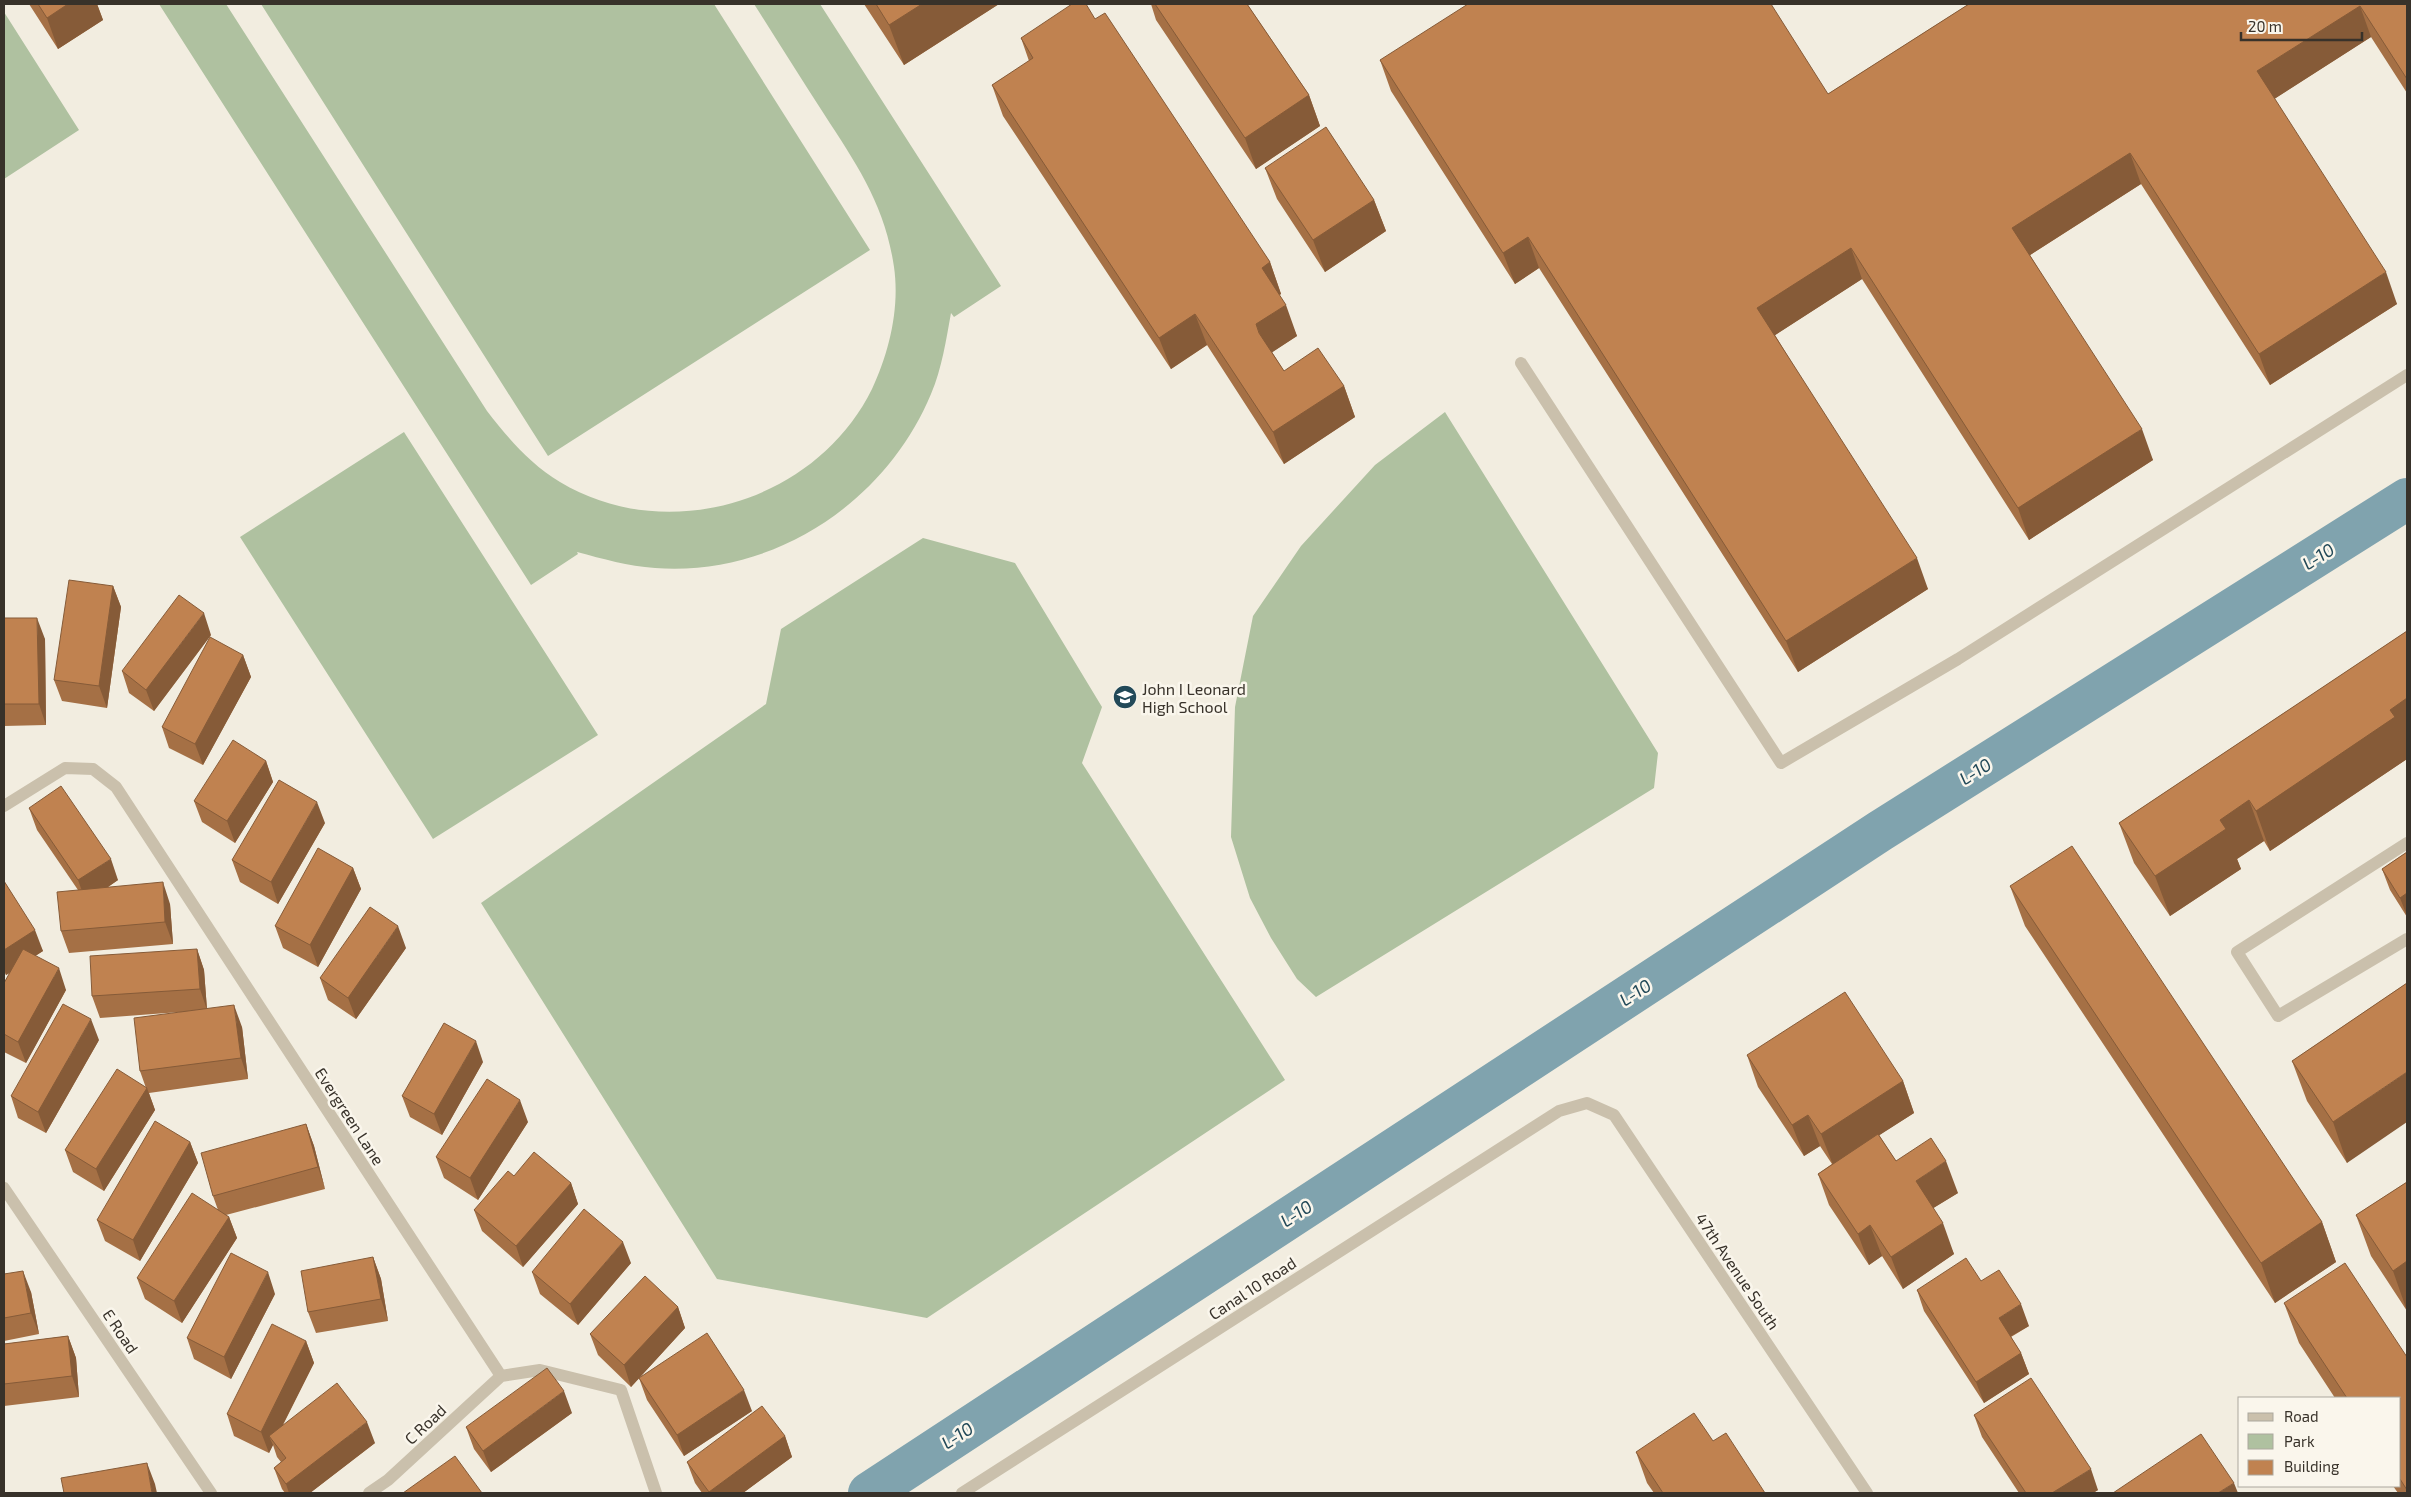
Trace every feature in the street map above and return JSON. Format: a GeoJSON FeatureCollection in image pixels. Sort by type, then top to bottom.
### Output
{"type":"FeatureCollection","features":[{"type":"Feature","properties":{"kind":"street"},"geometry":{"type":"LineString","coordinates":[[1521,363],[1781,764],[1958,659],[2407,374]]}},
{"type":"Feature","properties":{"kind":"street","name":"Evergreen Lane"},"geometry":{"type":"LineString","coordinates":[[4,806],[65,768],[93,769],[116,787],[501,1376]]}},
{"type":"Feature","properties":{"kind":"street"},"geometry":{"type":"LineString","coordinates":[[2407,843],[2237,952],[2278,1016],[2407,939]]}},
{"type":"Feature","properties":{"kind":"street","name":"47th Avenue South"},"geometry":{"type":"LineString","coordinates":[[1559,1111],[1587,1104],[1614,1115],[1867,1493]]}},
{"type":"Feature","properties":{"kind":"street","name":"Canal 10 Road"},"geometry":{"type":"LineString","coordinates":[[962,1493],[1559,1111]]}},
{"type":"Feature","properties":{"kind":"street","name":"E Road"},"geometry":{"type":"LineString","coordinates":[[4,1188],[210,1493]]}},
{"type":"Feature","properties":{"kind":"street"},"geometry":{"type":"LineString","coordinates":[[501,1376],[540,1370],[621,1390],[656,1493]]}},
{"type":"Feature","properties":{"kind":"street","name":"C Road"},"geometry":{"type":"LineString","coordinates":[[369,1493],[388,1480],[501,1376]]}},
{"type":"Feature","properties":{"kind":"green space"},"geometry":{"type":"Polygon","coordinates":[[[159,4],[226,4],[487,411],[511,441],[549,475],[602,501],[647,511],[692,511],[736,502],[778,485],[815,460],[847,428],[872,389],[888,345],[894,314],[894,267],[890,245],[877,205],[848,151],[754,4],[820,4],[1001,286],[954,317],[951,313],[935,384],[911,433],[886,468],[855,499],[821,525],[783,545],[742,560],[699,568],[645,567],[577,552],[578,554],[531,585],[159,4]]]}},
{"type":"Feature","properties":{"kind":"green space"},"geometry":{"type":"Polygon","coordinates":[[[261,4],[714,4],[870,250],[548,456],[261,4]]]}},
{"type":"Feature","properties":{"kind":"green space"},"geometry":{"type":"Polygon","coordinates":[[[4,12],[79,130],[4,179],[4,12]]]}},
{"type":"Feature","properties":{"kind":"green space"},"geometry":{"type":"Polygon","coordinates":[[[1445,412],[1658,753],[1654,788],[1316,997],[1297,979],[1271,938],[1250,898],[1231,837],[1235,707],[1253,616],[1301,546],[1375,465],[1445,412]]]}},
{"type":"Feature","properties":{"kind":"green space"},"geometry":{"type":"Polygon","coordinates":[[[404,432],[598,735],[433,839],[240,537],[404,432]]]}},
{"type":"Feature","properties":{"kind":"green space"},"geometry":{"type":"Polygon","coordinates":[[[923,538],[1015,563],[1102,707],[1082,763],[1285,1080],[927,1318],[717,1279],[481,903],[766,704],[781,629],[923,538]]]}},
{"type":"Feature","properties":{"kind":"building"},"geometry":{"type":"Polygon","coordinates":[[[38,4],[68,4],[47,18],[38,4]]]}},
{"type":"Feature","properties":{"kind":"building"},"geometry":{"type":"Polygon","coordinates":[[[876,4],[922,4],[889,25],[876,4]]]}},
{"type":"Feature","properties":{"kind":"building"},"geometry":{"type":"Polygon","coordinates":[[[1072,4],[1086,4],[1095,19],[1105,13],[1270,262],[1262,268],[1286,305],[1256,324],[1259,333],[1284,371],[1318,348],[1344,386],[1273,432],[1195,314],[1159,338],[992,85],[1033,58],[1021,38],[1072,4]]]}},
{"type":"Feature","properties":{"kind":"building"},"geometry":{"type":"Polygon","coordinates":[[[1155,4],[1247,4],[1309,95],[1245,138],[1155,4]]]}},
{"type":"Feature","properties":{"kind":"building"},"geometry":{"type":"Polygon","coordinates":[[[1468,4],[1771,4],[1828,94],[1969,4],[2407,4],[2407,79],[2360,6],[2257,71],[2386,272],[2259,354],[2130,153],[2012,228],[2142,429],[2018,508],[1851,248],[1757,308],[1917,558],[1786,641],[1528,237],[1503,253],[1380,60],[1468,4]]]}},
{"type":"Feature","properties":{"kind":"building"},"geometry":{"type":"Polygon","coordinates":[[[1326,127],[1374,200],[1313,240],[1265,168],[1326,127]]]}},
{"type":"Feature","properties":{"kind":"building"},"geometry":{"type":"Polygon","coordinates":[[[69,580],[113,586],[99,686],[54,680],[69,580]]]}},
{"type":"Feature","properties":{"kind":"building"},"geometry":{"type":"Polygon","coordinates":[[[179,595],[204,613],[146,690],[122,671],[179,595]]]}},
{"type":"Feature","properties":{"kind":"building"},"geometry":{"type":"Polygon","coordinates":[[[4,618],[37,618],[39,704],[4,704],[4,618]]]}},
{"type":"Feature","properties":{"kind":"building"},"geometry":{"type":"Polygon","coordinates":[[[2407,631],[2407,698],[2390,710],[2395,717],[2256,811],[2249,800],[2220,820],[2226,829],[2155,876],[2119,823],[2407,631]]]}},
{"type":"Feature","properties":{"kind":"building"},"geometry":{"type":"Polygon","coordinates":[[[210,637],[243,655],[195,744],[162,727],[210,637]]]}},
{"type":"Feature","properties":{"kind":"building"},"geometry":{"type":"Polygon","coordinates":[[[233,740],[266,761],[227,821],[194,801],[233,740]]]}},
{"type":"Feature","properties":{"kind":"building"},"geometry":{"type":"Polygon","coordinates":[[[279,780],[317,802],[271,882],[232,860],[279,780]]]}},
{"type":"Feature","properties":{"kind":"building"},"geometry":{"type":"Polygon","coordinates":[[[61,786],[111,859],[78,880],[29,808],[61,786]]]}},
{"type":"Feature","properties":{"kind":"building"},"geometry":{"type":"Polygon","coordinates":[[[2072,846],[2322,1222],[2261,1263],[2010,886],[2072,846]]]}},
{"type":"Feature","properties":{"kind":"building"},"geometry":{"type":"Polygon","coordinates":[[[318,848],[353,868],[310,945],[275,926],[318,848]]]}},
{"type":"Feature","properties":{"kind":"building"},"geometry":{"type":"Polygon","coordinates":[[[2407,852],[2407,893],[2400,898],[2382,869],[2407,852]]]}},
{"type":"Feature","properties":{"kind":"building"},"geometry":{"type":"Polygon","coordinates":[[[4,881],[35,930],[4,950],[4,881]]]}},
{"type":"Feature","properties":{"kind":"building"},"geometry":{"type":"Polygon","coordinates":[[[163,882],[165,922],[61,931],[57,892],[163,882]]]}},
{"type":"Feature","properties":{"kind":"building"},"geometry":{"type":"Polygon","coordinates":[[[370,907],[398,926],[348,998],[320,978],[370,907]]]}},
{"type":"Feature","properties":{"kind":"building"},"geometry":{"type":"Polygon","coordinates":[[[23,949],[59,968],[18,1042],[4,1034],[4,983],[23,949]]]}},
{"type":"Feature","properties":{"kind":"building"},"geometry":{"type":"Polygon","coordinates":[[[197,949],[200,989],[92,996],[90,956],[197,949]]]}},
{"type":"Feature","properties":{"kind":"building"},"geometry":{"type":"Polygon","coordinates":[[[2407,983],[2407,1072],[2333,1122],[2292,1061],[2407,983]]]}},
{"type":"Feature","properties":{"kind":"building"},"geometry":{"type":"Polygon","coordinates":[[[1845,992],[1903,1081],[1821,1134],[1808,1115],[1792,1125],[1747,1055],[1845,992]]]}},
{"type":"Feature","properties":{"kind":"building"},"geometry":{"type":"Polygon","coordinates":[[[63,1004],[91,1019],[38,1112],[11,1096],[63,1004]]]}},
{"type":"Feature","properties":{"kind":"building"},"geometry":{"type":"Polygon","coordinates":[[[234,1005],[241,1058],[140,1071],[134,1018],[234,1005]]]}},
{"type":"Feature","properties":{"kind":"building"},"geometry":{"type":"Polygon","coordinates":[[[444,1023],[476,1041],[434,1114],[402,1096],[444,1023]]]}},
{"type":"Feature","properties":{"kind":"building"},"geometry":{"type":"Polygon","coordinates":[[[117,1069],[147,1088],[96,1169],[65,1150],[117,1069]]]}},
{"type":"Feature","properties":{"kind":"building"},"geometry":{"type":"Polygon","coordinates":[[[487,1079],[520,1100],[470,1178],[436,1157],[487,1079]]]}},
{"type":"Feature","properties":{"kind":"building"},"geometry":{"type":"Polygon","coordinates":[[[155,1121],[190,1142],[133,1240],[97,1220],[155,1121]]]}},
{"type":"Feature","properties":{"kind":"building"},"geometry":{"type":"Polygon","coordinates":[[[306,1124],[318,1167],[213,1196],[201,1153],[306,1124]]]}},
{"type":"Feature","properties":{"kind":"building"},"geometry":{"type":"Polygon","coordinates":[[[1878,1134],[1896,1161],[1931,1138],[1946,1161],[1916,1181],[1943,1223],[1891,1257],[1870,1225],[1858,1234],[1818,1174],[1878,1134]]]}},
{"type":"Feature","properties":{"kind":"building"},"geometry":{"type":"Polygon","coordinates":[[[534,1152],[571,1183],[516,1246],[474,1210],[508,1171],[514,1176],[534,1152]]]}},
{"type":"Feature","properties":{"kind":"building"},"geometry":{"type":"Polygon","coordinates":[[[2407,1182],[2407,1261],[2393,1271],[2356,1215],[2407,1182]]]}},
{"type":"Feature","properties":{"kind":"building"},"geometry":{"type":"Polygon","coordinates":[[[192,1193],[229,1217],[174,1301],[137,1278],[192,1193]]]}},
{"type":"Feature","properties":{"kind":"building"},"geometry":{"type":"Polygon","coordinates":[[[584,1209],[623,1242],[570,1304],[532,1272],[584,1209]]]}},
{"type":"Feature","properties":{"kind":"building"},"geometry":{"type":"Polygon","coordinates":[[[231,1253],[268,1272],[224,1357],[187,1338],[231,1253]]]}},
{"type":"Feature","properties":{"kind":"building"},"geometry":{"type":"Polygon","coordinates":[[[373,1257],[381,1299],[308,1312],[301,1271],[373,1257]]]}},
{"type":"Feature","properties":{"kind":"building"},"geometry":{"type":"Polygon","coordinates":[[[1966,1258],[1981,1281],[1999,1270],[2021,1304],[1999,1318],[2021,1353],[1976,1382],[1917,1290],[1966,1258]]]}},
{"type":"Feature","properties":{"kind":"building"},"geometry":{"type":"Polygon","coordinates":[[[2345,1263],[2407,1357],[2407,1490],[2401,1481],[2401,1397],[2346,1397],[2284,1303],[2345,1263]]]}},
{"type":"Feature","properties":{"kind":"building"},"geometry":{"type":"Polygon","coordinates":[[[23,1271],[31,1313],[4,1318],[4,1274],[23,1271]]]}},
{"type":"Feature","properties":{"kind":"building"},"geometry":{"type":"Polygon","coordinates":[[[645,1276],[678,1307],[624,1365],[590,1334],[645,1276]]]}},
{"type":"Feature","properties":{"kind":"building"},"geometry":{"type":"Polygon","coordinates":[[[272,1324],[306,1341],[261,1432],[227,1414],[272,1324]]]}},
{"type":"Feature","properties":{"kind":"building"},"geometry":{"type":"Polygon","coordinates":[[[707,1333],[744,1390],[677,1435],[639,1378],[707,1333]]]}},
{"type":"Feature","properties":{"kind":"building"},"geometry":{"type":"Polygon","coordinates":[[[68,1336],[72,1376],[4,1384],[4,1344],[68,1336]]]}},
{"type":"Feature","properties":{"kind":"building"},"geometry":{"type":"Polygon","coordinates":[[[547,1368],[564,1391],[483,1451],[466,1427],[547,1368]]]}},
{"type":"Feature","properties":{"kind":"building"},"geometry":{"type":"Polygon","coordinates":[[[2031,1378],[2091,1469],[2052,1493],[2026,1493],[1974,1415],[2031,1378]]]}},
{"type":"Feature","properties":{"kind":"building"},"geometry":{"type":"Polygon","coordinates":[[[337,1383],[367,1422],[286,1484],[274,1468],[286,1458],[269,1436],[337,1383]]]}},
{"type":"Feature","properties":{"kind":"building"},"geometry":{"type":"Polygon","coordinates":[[[762,1406],[785,1436],[709,1492],[687,1462],[762,1406]]]}},
{"type":"Feature","properties":{"kind":"building"},"geometry":{"type":"Polygon","coordinates":[[[1694,1413],[1713,1441],[1726,1433],[1765,1493],[1663,1493],[1636,1452],[1694,1413]]]}},
{"type":"Feature","properties":{"kind":"building"},"geometry":{"type":"Polygon","coordinates":[[[2201,1434],[2234,1483],[2218,1493],[2113,1493],[2201,1434]]]}},
{"type":"Feature","properties":{"kind":"building"},"geometry":{"type":"Polygon","coordinates":[[[455,1456],[482,1493],[403,1493],[455,1456]]]}},
{"type":"Feature","properties":{"kind":"building"},"geometry":{"type":"Polygon","coordinates":[[[147,1463],[152,1493],[64,1493],[61,1478],[147,1463]]]}},
{"type":"Feature","properties":{"kind":"waterway","name":"L-10"},"geometry":{"type":"LineString","coordinates":[[869,1493],[1880,831],[2407,499]]}},
{"type":"Feature","properties":{"kind":"place","name":"John I Leonard High School"},"geometry":{"type":"Point","coordinates":[1125,697]}}]}
